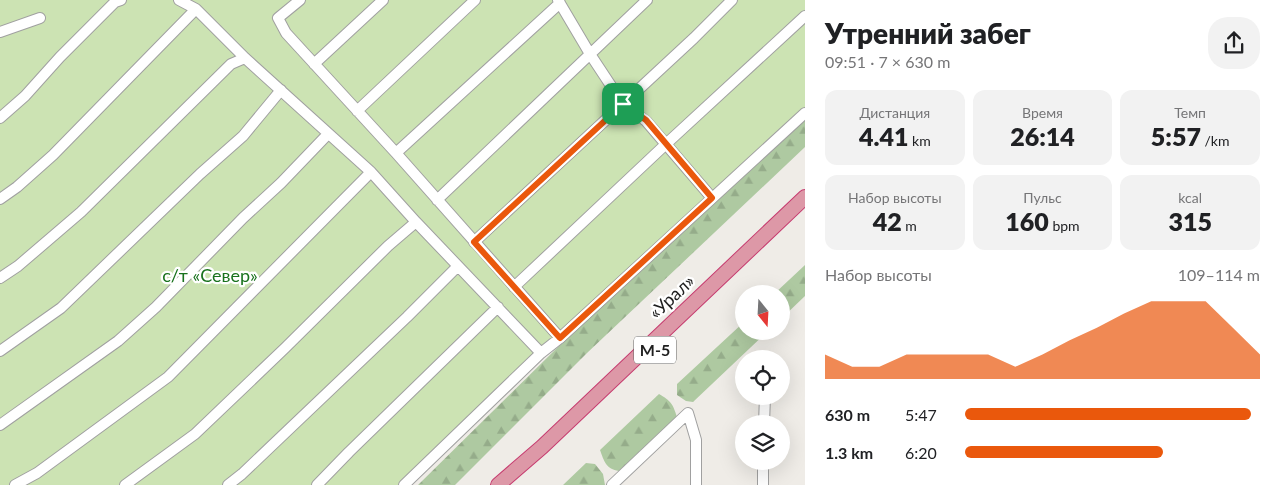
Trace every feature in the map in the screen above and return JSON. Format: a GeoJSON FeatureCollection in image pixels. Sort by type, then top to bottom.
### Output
{"type":"FeatureCollection","features":[{"type":"Feature","properties":{"kind":"highway","name":"«Урал»"},"geometry":{"type":"LineString","coordinates":[[498,485],[542,447],[805,197]]}},
{"type":"Feature","properties":{"kind":"highway","name":"«Урал»"},"geometry":{"type":"LineString","coordinates":[[512,485],[805,208]]}},
{"type":"Feature","properties":{"kind":"street"},"geometry":{"type":"LineString","coordinates":[[0,118],[25,96],[60,56],[115,2],[121,0]]}},
{"type":"Feature","properties":{"kind":"street"},"geometry":{"type":"LineString","coordinates":[[179,0],[196,9],[246,58],[371,172],[541,353]]}},
{"type":"Feature","properties":{"kind":"street"},"geometry":{"type":"LineString","coordinates":[[300,0],[278,18],[286,33],[396,153],[560,338]]}},
{"type":"Feature","properties":{"kind":"street"},"geometry":{"type":"LineString","coordinates":[[314,64],[383,0]]}},
{"type":"Feature","properties":{"kind":"street"},"geometry":{"type":"LineString","coordinates":[[357,111],[475,0]]}},
{"type":"Feature","properties":{"kind":"street"},"geometry":{"type":"LineString","coordinates":[[438,200],[647,0]]}},
{"type":"Feature","properties":{"kind":"street"},"geometry":{"type":"LineString","coordinates":[[474,242],[694,38],[732,0]]}},
{"type":"Feature","properties":{"kind":"street"},"geometry":{"type":"LineString","coordinates":[[396,153],[559,1],[590,54],[623,104],[646,120],[712,198]]}},
{"type":"Feature","properties":{"kind":"street"},"geometry":{"type":"LineString","coordinates":[[0,199],[17,187],[53,155],[196,9]]}},
{"type":"Feature","properties":{"kind":"street"},"geometry":{"type":"LineString","coordinates":[[514,287],[805,16]]}},
{"type":"Feature","properties":{"kind":"street"},"geometry":{"type":"LineString","coordinates":[[0,32],[40,18]]}},
{"type":"Feature","properties":{"kind":"street"},"geometry":{"type":"LineString","coordinates":[[0,278],[18,266],[80,212],[231,64],[246,58]]}},
{"type":"Feature","properties":{"kind":"street"},"geometry":{"type":"LineString","coordinates":[[0,351],[61,308],[200,174],[243,136],[281,90]]}},
{"type":"Feature","properties":{"kind":"street"},"geometry":{"type":"LineString","coordinates":[[404,485],[541,353],[560,338],[805,112]]}},
{"type":"Feature","properties":{"kind":"street"},"geometry":{"type":"LineString","coordinates":[[0,425],[118,341],[156,307],[243,218],[281,184],[328,134]]}},
{"type":"Feature","properties":{"kind":"street"},"geometry":{"type":"LineString","coordinates":[[15,485],[37,473],[168,377],[371,172]]}},
{"type":"Feature","properties":{"kind":"street"},"geometry":{"type":"LineString","coordinates":[[125,485],[195,434],[286,348],[388,246],[416,222]]}},
{"type":"Feature","properties":{"kind":"street"},"geometry":{"type":"LineString","coordinates":[[228,485],[242,474],[407,317],[458,266]]}},
{"type":"Feature","properties":{"kind":"street"},"geometry":{"type":"LineString","coordinates":[[317,485],[498,307]]}},
{"type":"Feature","properties":{"kind":"street"},"geometry":{"type":"LineString","coordinates":[[612,485],[688,414],[696,440],[696,485]]}},
{"type":"Feature","properties":{"kind":"street"},"geometry":{"type":"LineString","coordinates":[[763,470],[763,485]]}},
{"type":"Feature","properties":{"kind":"green space","name":"с/т «Север»"},"geometry":{"type":"Polygon","coordinates":[[[0,0],[805,0],[805,116],[558,344],[411,485],[0,485],[0,0]]]}},
{"type":"Feature","properties":{"kind":"green space"},"geometry":{"type":"Polygon","coordinates":[[[805,119],[805,147],[587,353],[455,485],[418,485],[557,348],[805,119]]]}},
{"type":"Feature","properties":{"kind":"green space"},"geometry":{"type":"Polygon","coordinates":[[[805,265],[805,296],[790,310],[790,285],[784,285],[805,265]]]}},
{"type":"Feature","properties":{"kind":"green space"},"geometry":{"type":"Polygon","coordinates":[[[735,330],[735,340],[758,340],[748,350],[735,350],[735,362],[693,402],[686,401],[677,395],[677,384],[735,330]]]}},
{"type":"Feature","properties":{"kind":"green space"},"geometry":{"type":"Polygon","coordinates":[[[659,394],[671,403],[677,417],[619,471],[608,466],[600,450],[659,394]]]}},
{"type":"Feature","properties":{"kind":"green space"},"geometry":{"type":"Polygon","coordinates":[[[586,463],[595,464],[603,474],[605,485],[563,485],[586,463]]]}},
{"type":"Feature","properties":{"kind":"route"},"geometry":{"type":"LineString","coordinates":[[623,104],[646,120],[712,198],[560,338],[474,242],[623,104]]}}]}
